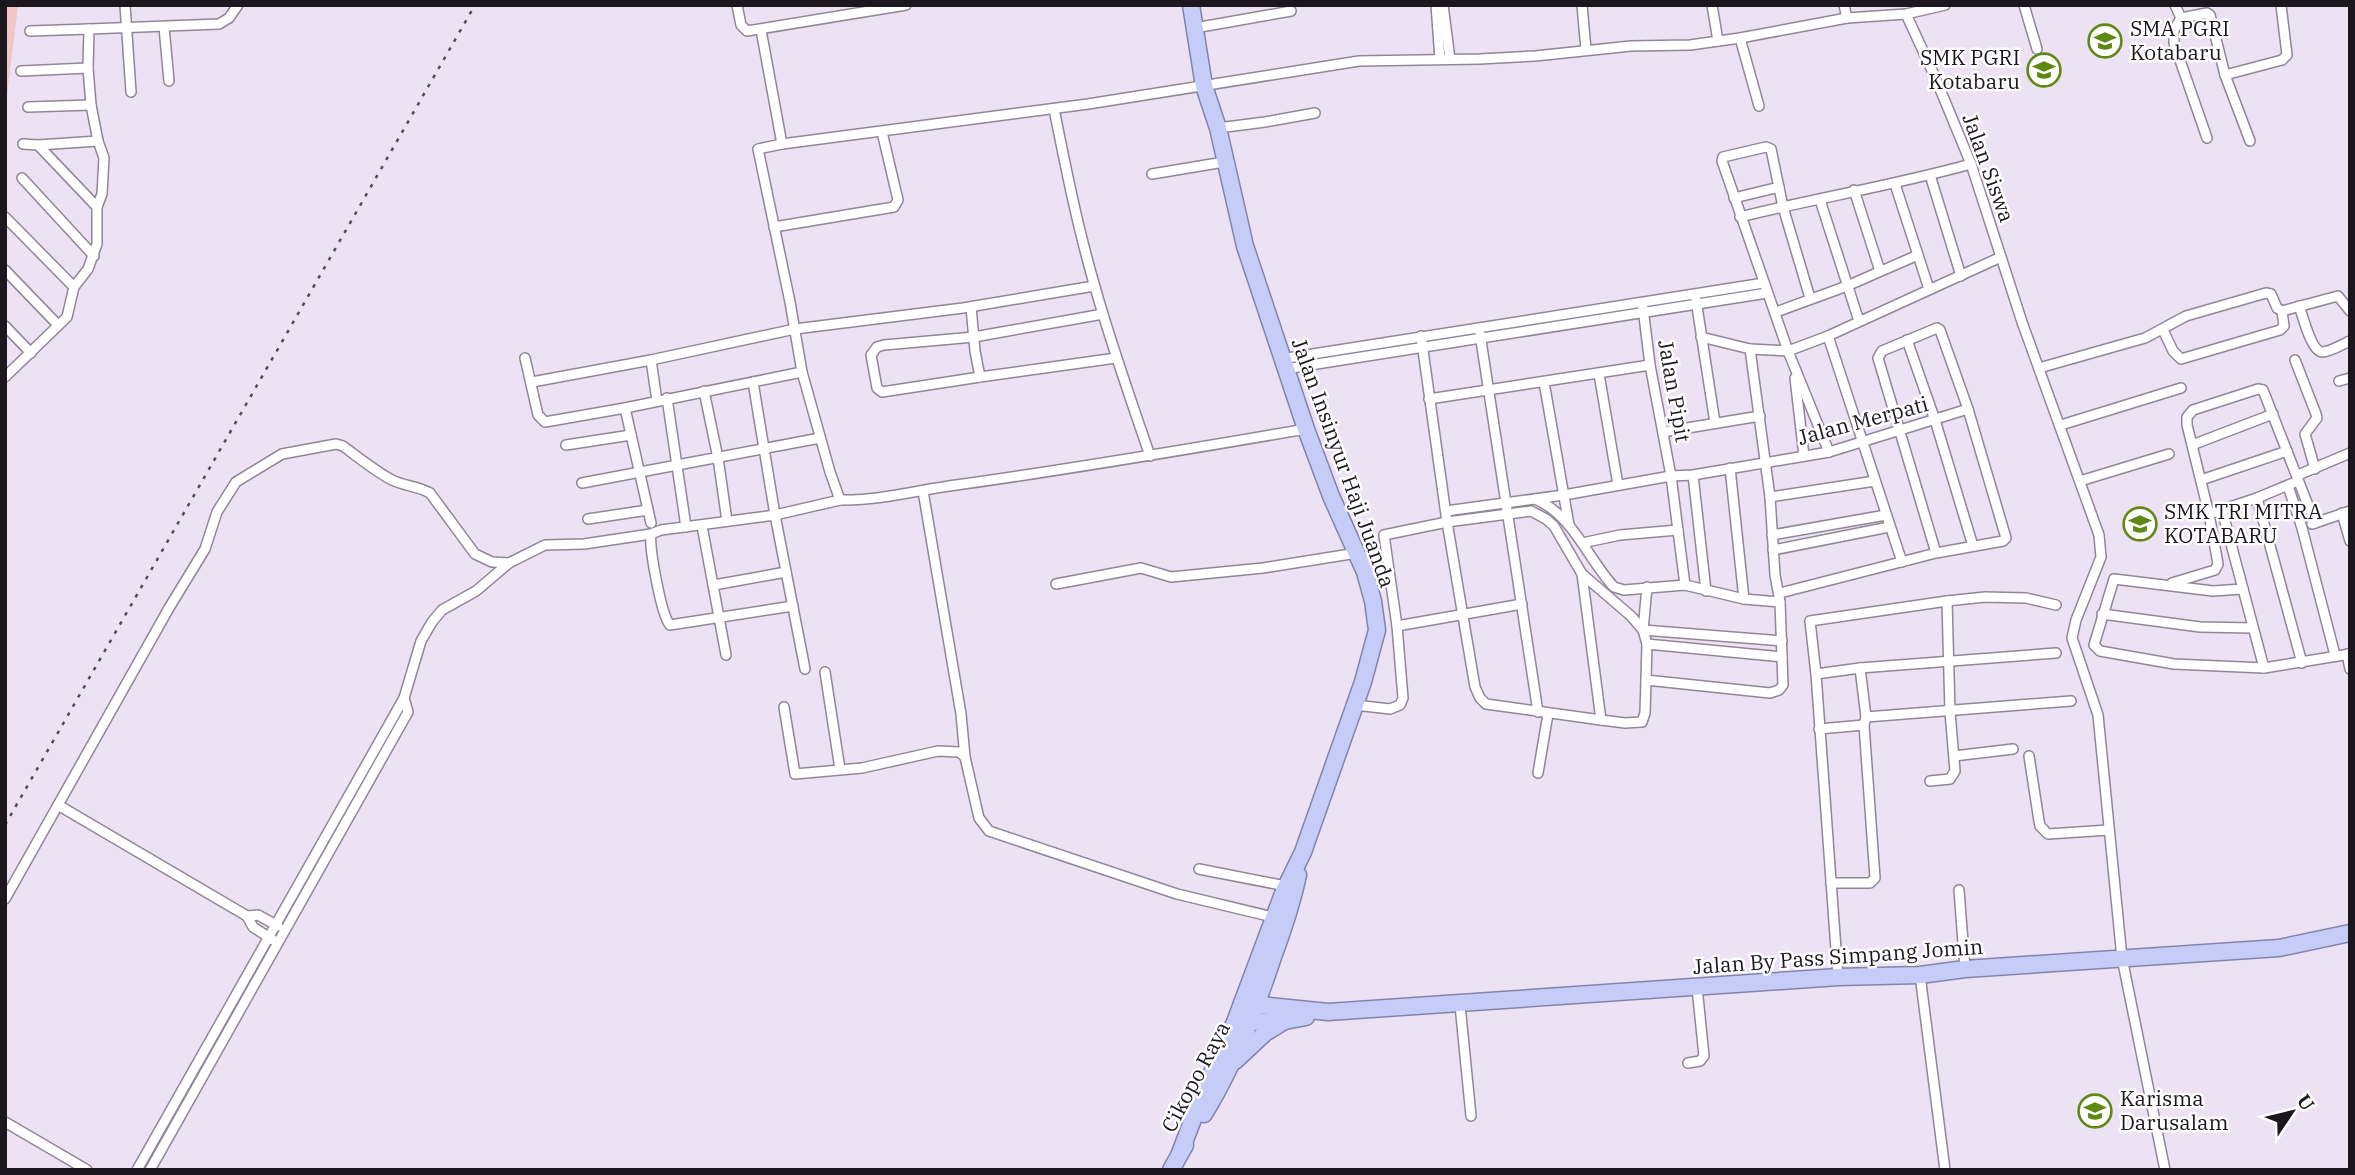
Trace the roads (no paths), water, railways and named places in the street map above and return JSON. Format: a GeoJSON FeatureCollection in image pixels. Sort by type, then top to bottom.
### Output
{"type":"FeatureCollection","features":[{"type":"Feature","properties":{"kind":"highway","name":"Jalan Insinyur Haji Juanda"},"geometry":{"type":"LineString","coordinates":[[1191,5],[1205,86],[1218,128],[1245,246],[1282,364],[1306,429],[1331,496],[1358,552],[1372,596],[1377,630],[1370,659],[1303,852],[1273,917],[1249,1004]]}},
{"type":"Feature","properties":{"kind":"highway","name":"Jalan Insinyur Haji Juanda"},"geometry":{"type":"LineString","coordinates":[[1249,1004],[1264,984],[1294,895],[1303,852]]}},
{"type":"Feature","properties":{"kind":"highway","name":"Jalan By Pass Simpang Jomin"},"geometry":{"type":"LineString","coordinates":[[1243,1022],[1328,1012],[1838,977],[1920,975],[1965,969],[2279,948],[2350,933]]}},
{"type":"Feature","properties":{"kind":"highway"},"geometry":{"type":"LineString","coordinates":[[1230,1066],[1287,1015],[1271,1000],[1264,984]]}},
{"type":"Feature","properties":{"kind":"highway","name":"Jalan By Pass Simpang Jomin"},"geometry":{"type":"LineString","coordinates":[[1249,1004],[1287,1015]]}},
{"type":"Feature","properties":{"kind":"highway"},"geometry":{"type":"LineString","coordinates":[[1243,1022],[1249,1004]]}},
{"type":"Feature","properties":{"kind":"highway","name":"Cikopo Raya"},"geometry":{"type":"LineString","coordinates":[[1171,1170],[1230,1066],[1243,1022]]}},
{"type":"Feature","properties":{"kind":"highway","name":"Cikopo Raya"},"geometry":{"type":"LineString","coordinates":[[1180,1153],[1205,1088],[1243,1022]]}},
{"type":"Feature","properties":{"kind":"street"},"geometry":{"type":"LineString","coordinates":[[125,5],[131,92]]}},
{"type":"Feature","properties":{"kind":"street"},"geometry":{"type":"LineString","coordinates":[[30,31],[219,24],[229,18],[238,5]]}},
{"type":"Feature","properties":{"kind":"street"},"geometry":{"type":"LineString","coordinates":[[737,5],[742,28],[747,30],[761,30],[859,9],[906,5]]}},
{"type":"Feature","properties":{"kind":"street"},"geometry":{"type":"LineString","coordinates":[[1436,5],[1440,60]]}},
{"type":"Feature","properties":{"kind":"street"},"geometry":{"type":"LineString","coordinates":[[1443,5],[1450,59]]}},
{"type":"Feature","properties":{"kind":"street"},"geometry":{"type":"LineString","coordinates":[[1582,5],[1586,50]]}},
{"type":"Feature","properties":{"kind":"street"},"geometry":{"type":"LineString","coordinates":[[1712,5],[1718,41]]}},
{"type":"Feature","properties":{"kind":"street"},"geometry":{"type":"LineString","coordinates":[[1844,5],[1847,18]]}},
{"type":"Feature","properties":{"kind":"street"},"geometry":{"type":"LineString","coordinates":[[840,500],[802,372],[758,149],[1054,109],[1359,61],[1535,56],[1631,46],[1690,45],[1847,18],[1906,15],[1945,5]]}},
{"type":"Feature","properties":{"kind":"street"},"geometry":{"type":"LineString","coordinates":[[2024,5],[2037,49]]}},
{"type":"Feature","properties":{"kind":"street"},"geometry":{"type":"LineString","coordinates":[[2175,5],[2181,18]]}},
{"type":"Feature","properties":{"kind":"street"},"geometry":{"type":"LineString","coordinates":[[2225,75],[2282,60],[2287,55],[2281,5]]}},
{"type":"Feature","properties":{"kind":"street"},"geometry":{"type":"LineString","coordinates":[[1195,28],[1291,11]]}},
{"type":"Feature","properties":{"kind":"street"},"geometry":{"type":"LineString","coordinates":[[2181,18],[2209,14],[2225,75],[2250,141]]}},
{"type":"Feature","properties":{"kind":"street","name":"Jalan Siswa"},"geometry":{"type":"LineString","coordinates":[[1906,15],[1971,164],[2101,548],[2101,556],[2076,620],[2072,638],[2098,715],[2122,958],[2165,1170]]}},
{"type":"Feature","properties":{"kind":"street"},"geometry":{"type":"LineString","coordinates":[[2181,18],[2174,30],[2174,43],[2207,138]]}},
{"type":"Feature","properties":{"kind":"street"},"geometry":{"type":"LineString","coordinates":[[164,27],[169,81]]}},
{"type":"Feature","properties":{"kind":"street"},"geometry":{"type":"LineString","coordinates":[[5,377],[66,317],[74,287],[88,269],[97,244],[97,207],[102,194],[104,158],[91,105],[89,29]]}},
{"type":"Feature","properties":{"kind":"street"},"geometry":{"type":"LineString","coordinates":[[761,30],[782,144]]}},
{"type":"Feature","properties":{"kind":"street"},"geometry":{"type":"LineString","coordinates":[[1740,38],[1759,106]]}},
{"type":"Feature","properties":{"kind":"street"},"geometry":{"type":"LineString","coordinates":[[21,71],[88,68]]}},
{"type":"Feature","properties":{"kind":"street"},"geometry":{"type":"LineString","coordinates":[[28,107],[91,105]]}},
{"type":"Feature","properties":{"kind":"street"},"geometry":{"type":"LineString","coordinates":[[1054,109],[1077,221],[1094,286],[1150,456]]}},
{"type":"Feature","properties":{"kind":"street"},"geometry":{"type":"LineString","coordinates":[[1218,128],[1315,113]]}},
{"type":"Feature","properties":{"kind":"street"},"geometry":{"type":"LineString","coordinates":[[774,227],[894,207],[898,200],[882,132]]}},
{"type":"Feature","properties":{"kind":"street"},"geometry":{"type":"LineString","coordinates":[[23,144],[98,141]]}},
{"type":"Feature","properties":{"kind":"street"},"geometry":{"type":"LineString","coordinates":[[38,145],[97,207]]}},
{"type":"Feature","properties":{"kind":"street"},"geometry":{"type":"LineString","coordinates":[[1810,298],[1783,207],[1773,153],[1769,148],[1727,156],[1721,160],[1740,217],[1788,351],[1829,452]]}},
{"type":"Feature","properties":{"kind":"street"},"geometry":{"type":"LineString","coordinates":[[1152,174],[1224,162]]}},
{"type":"Feature","properties":{"kind":"street"},"geometry":{"type":"LineString","coordinates":[[1740,217],[1854,190],[1895,184],[1971,164]]}},
{"type":"Feature","properties":{"kind":"street"},"geometry":{"type":"LineString","coordinates":[[1930,175],[1961,275]]}},
{"type":"Feature","properties":{"kind":"street"},"geometry":{"type":"LineString","coordinates":[[22,178],[94,256]]}},
{"type":"Feature","properties":{"kind":"street"},"geometry":{"type":"LineString","coordinates":[[1895,184],[1928,289]]}},
{"type":"Feature","properties":{"kind":"street"},"geometry":{"type":"LineString","coordinates":[[1734,198],[1779,187]]}},
{"type":"Feature","properties":{"kind":"street"},"geometry":{"type":"LineString","coordinates":[[1854,190],[1880,271]]}},
{"type":"Feature","properties":{"kind":"street"},"geometry":{"type":"LineString","coordinates":[[1820,200],[1859,321]]}},
{"type":"Feature","properties":{"kind":"street"},"geometry":{"type":"LineString","coordinates":[[5,217],[74,287]]}},
{"type":"Feature","properties":{"kind":"street"},"geometry":{"type":"LineString","coordinates":[[1776,312],[1847,286],[1918,255]]}},
{"type":"Feature","properties":{"kind":"street"},"geometry":{"type":"LineString","coordinates":[[1701,337],[1749,349],[1788,351],[1828,336],[2001,257]]}},
{"type":"Feature","properties":{"kind":"street"},"geometry":{"type":"LineString","coordinates":[[5,270],[58,325]]}},
{"type":"Feature","properties":{"kind":"street"},"geometry":{"type":"LineString","coordinates":[[1696,300],[1764,283]]}},
{"type":"Feature","properties":{"kind":"street"},"geometry":{"type":"LineString","coordinates":[[533,382],[795,329],[971,307],[1094,286]]}},
{"type":"Feature","properties":{"kind":"street"},"geometry":{"type":"LineString","coordinates":[[1282,364],[1422,347],[1480,333],[1643,307],[1767,293]]}},
{"type":"Feature","properties":{"kind":"street"},"geometry":{"type":"LineString","coordinates":[[2039,368],[2145,338],[2186,316],[2266,293],[2271,294],[2277,308],[2282,311],[2338,296],[2350,311]]}},
{"type":"Feature","properties":{"kind":"street"},"geometry":{"type":"LineString","coordinates":[[1696,300],[1715,423]]}},
{"type":"Feature","properties":{"kind":"street"},"geometry":{"type":"LineString","coordinates":[[2299,306],[2318,351],[2325,352],[2350,341]]}},
{"type":"Feature","properties":{"kind":"street"},"geometry":{"type":"LineString","coordinates":[[971,307],[980,377]]}},
{"type":"Feature","properties":{"kind":"street","name":"Jalan Pipit"},"geometry":{"type":"LineString","coordinates":[[1643,307],[1650,365],[1671,476],[1685,584]]}},
{"type":"Feature","properties":{"kind":"street"},"geometry":{"type":"LineString","coordinates":[[2163,330],[2173,351],[2181,359],[2280,330],[2284,326],[2282,311]]}},
{"type":"Feature","properties":{"kind":"street"},"geometry":{"type":"LineString","coordinates":[[1103,314],[974,337],[877,347],[871,355],[877,388],[882,392],[1116,358]]}},
{"type":"Feature","properties":{"kind":"street"},"geometry":{"type":"LineString","coordinates":[[5,326],[31,353]]}},
{"type":"Feature","properties":{"kind":"street"},"geometry":{"type":"LineString","coordinates":[[1535,499],[1544,502],[1570,526],[1614,587],[1624,590],[1685,584],[1744,599],[1780,597],[1936,553],[2003,541],[2006,535],[1968,409],[1940,330],[1936,328],[1882,351],[1878,358],[1936,553]]}},
{"type":"Feature","properties":{"kind":"street"},"geometry":{"type":"LineString","coordinates":[[1282,364],[1421,336],[1480,333]]}},
{"type":"Feature","properties":{"kind":"street"},"geometry":{"type":"LineString","coordinates":[[1480,333],[1538,712]]}},
{"type":"Feature","properties":{"kind":"street"},"geometry":{"type":"LineString","coordinates":[[1421,336],[1447,522],[1475,687],[1480,698],[1486,704],[1549,714],[1625,723],[1642,722],[1645,713],[1647,644],[1643,630],[1647,587]]}},
{"type":"Feature","properties":{"kind":"street"},"geometry":{"type":"LineString","coordinates":[[1828,336],[1902,562]]}},
{"type":"Feature","properties":{"kind":"street"},"geometry":{"type":"LineString","coordinates":[[1907,340],[1973,546]]}},
{"type":"Feature","properties":{"kind":"street"},"geometry":{"type":"LineString","coordinates":[[1646,680],[1770,693],[1779,690],[1783,685],[1780,597],[1773,550],[1770,497],[1749,349]]}},
{"type":"Feature","properties":{"kind":"street"},"geometry":{"type":"LineString","coordinates":[[526,358],[538,415],[545,422],[802,372]]}},
{"type":"Feature","properties":{"kind":"street"},"geometry":{"type":"LineString","coordinates":[[651,360],[678,465],[685,527]]}},
{"type":"Feature","properties":{"kind":"street"},"geometry":{"type":"LineString","coordinates":[[2295,360],[2317,418],[2305,434],[2315,469]]}},
{"type":"Feature","properties":{"kind":"street"},"geometry":{"type":"LineString","coordinates":[[1429,399],[1650,365]]}},
{"type":"Feature","properties":{"kind":"street"},"geometry":{"type":"LineString","coordinates":[[1794,365],[1804,456]]}},
{"type":"Feature","properties":{"kind":"street"},"geometry":{"type":"LineString","coordinates":[[1600,374],[1618,485]]}},
{"type":"Feature","properties":{"kind":"street"},"geometry":{"type":"LineString","coordinates":[[2339,381],[2350,378]]}},
{"type":"Feature","properties":{"kind":"street"},"geometry":{"type":"LineString","coordinates":[[753,382],[805,669]]}},
{"type":"Feature","properties":{"kind":"street"},"geometry":{"type":"LineString","coordinates":[[1544,382],[1570,526]]}},
{"type":"Feature","properties":{"kind":"street"},"geometry":{"type":"LineString","coordinates":[[2061,425],[2181,388]]}},
{"type":"Feature","properties":{"kind":"street"},"geometry":{"type":"LineString","coordinates":[[2167,584],[2217,567],[2209,514],[2187,421],[2193,410],[2261,389],[2267,395],[2315,523]]}},
{"type":"Feature","properties":{"kind":"street"},"geometry":{"type":"LineString","coordinates":[[704,391],[718,458],[727,521]]}},
{"type":"Feature","properties":{"kind":"street"},"geometry":{"type":"LineString","coordinates":[[625,408],[651,523]]}},
{"type":"Feature","properties":{"kind":"street","name":"Jalan Merpati"},"geometry":{"type":"LineString","coordinates":[[1446,511],[1564,495],[1829,452],[1968,409]]}},
{"type":"Feature","properties":{"kind":"street"},"geometry":{"type":"LineString","coordinates":[[2192,445],[2273,414]]}},
{"type":"Feature","properties":{"kind":"street"},"geometry":{"type":"LineString","coordinates":[[1664,432],[1760,416]]}},
{"type":"Feature","properties":{"kind":"street"},"geometry":{"type":"LineString","coordinates":[[137,1170],[404,698],[421,641],[432,622],[442,610],[476,591],[509,563],[545,545],[584,544],[651,534],[775,515],[840,500],[923,491],[1306,429]]}},
{"type":"Feature","properties":{"kind":"street"},"geometry":{"type":"LineString","coordinates":[[566,445],[631,435]]}},
{"type":"Feature","properties":{"kind":"street"},"geometry":{"type":"LineString","coordinates":[[582,483],[820,438]]}},
{"type":"Feature","properties":{"kind":"street"},"geometry":{"type":"LineString","coordinates":[[5,899],[205,549],[216,512],[236,482],[282,454],[336,444],[343,446],[389,479],[422,488],[430,493],[475,554],[492,562],[509,563]]}},
{"type":"Feature","properties":{"kind":"street"},"geometry":{"type":"LineString","coordinates":[[2201,480],[2287,451]]}},
{"type":"Feature","properties":{"kind":"street"},"geometry":{"type":"LineString","coordinates":[[2209,514],[2288,486],[2315,469],[2350,453]]}},
{"type":"Feature","properties":{"kind":"street"},"geometry":{"type":"LineString","coordinates":[[2080,481],[2169,454]]}},
{"type":"Feature","properties":{"kind":"street"},"geometry":{"type":"LineString","coordinates":[[1730,468],[1744,599]]}},
{"type":"Feature","properties":{"kind":"street"},"geometry":{"type":"LineString","coordinates":[[1693,475],[1706,591]]}},
{"type":"Feature","properties":{"kind":"street"},"geometry":{"type":"LineString","coordinates":[[1770,497],[1875,481]]}},
{"type":"Feature","properties":{"kind":"street"},"geometry":{"type":"LineString","coordinates":[[2288,486],[2302,528],[2335,655]]}},
{"type":"Feature","properties":{"kind":"street"},"geometry":{"type":"LineString","coordinates":[[923,491],[961,714],[965,757],[979,818],[989,831],[1177,894],[1273,917]]}},
{"type":"Feature","properties":{"kind":"street"},"geometry":{"type":"LineString","coordinates":[[2257,498],[2302,663]]}},
{"type":"Feature","properties":{"kind":"street"},"geometry":{"type":"LineString","coordinates":[[588,519],[648,510]]}},
{"type":"Feature","properties":{"kind":"street"},"geometry":{"type":"LineString","coordinates":[[2222,510],[2264,668]]}},
{"type":"Feature","properties":{"kind":"street"},"geometry":{"type":"LineString","coordinates":[[1354,705],[1390,709],[1402,703],[1397,626],[1384,535],[1447,522],[1531,511],[1554,526],[1582,574],[1643,630],[1782,640]]}},
{"type":"Feature","properties":{"kind":"street"},"geometry":{"type":"LineString","coordinates":[[2302,528],[2346,512],[2350,541]]}},
{"type":"Feature","properties":{"kind":"street"},"geometry":{"type":"LineString","coordinates":[[1772,535],[1886,515]]}},
{"type":"Feature","properties":{"kind":"street"},"geometry":{"type":"LineString","coordinates":[[702,526],[726,655]]}},
{"type":"Feature","properties":{"kind":"street"},"geometry":{"type":"LineString","coordinates":[[1773,550],[1889,527]]}},
{"type":"Feature","properties":{"kind":"street"},"geometry":{"type":"LineString","coordinates":[[1582,543],[1678,530]]}},
{"type":"Feature","properties":{"kind":"street"},"geometry":{"type":"LineString","coordinates":[[651,534],[654,567],[667,623],[674,626],[793,606]]}},
{"type":"Feature","properties":{"kind":"street"},"geometry":{"type":"LineString","coordinates":[[1056,584],[1141,568],[1171,577],[1263,568],[1358,552]]}},
{"type":"Feature","properties":{"kind":"street"},"geometry":{"type":"LineString","coordinates":[[714,585],[786,572]]}},
{"type":"Feature","properties":{"kind":"street"},"geometry":{"type":"LineString","coordinates":[[1582,574],[1601,720]]}},
{"type":"Feature","properties":{"kind":"street"},"geometry":{"type":"LineString","coordinates":[[2243,589],[2213,592],[2113,579],[2093,642],[2099,651],[2174,664],[2264,668],[2348,654],[2350,669]]}},
{"type":"Feature","properties":{"kind":"street"},"geometry":{"type":"LineString","coordinates":[[1838,977],[1810,621],[1985,597],[2026,598],[2056,605]]}},
{"type":"Feature","properties":{"kind":"street"},"geometry":{"type":"LineString","coordinates":[[1930,781],[1950,779],[1955,771],[1950,712],[1947,601]]}},
{"type":"Feature","properties":{"kind":"street"},"geometry":{"type":"LineString","coordinates":[[1397,626],[1522,604]]}},
{"type":"Feature","properties":{"kind":"street"},"geometry":{"type":"LineString","coordinates":[[2102,614],[2200,627],[2253,628]]}},
{"type":"Feature","properties":{"kind":"street"},"geometry":{"type":"LineString","coordinates":[[1647,644],[1782,657]]}},
{"type":"Feature","properties":{"kind":"street"},"geometry":{"type":"LineString","coordinates":[[1816,674],[1860,668],[2056,653]]}},
{"type":"Feature","properties":{"kind":"street"},"geometry":{"type":"LineString","coordinates":[[1831,883],[1870,883],[1875,878],[1860,668]]}},
{"type":"Feature","properties":{"kind":"street"},"geometry":{"type":"LineString","coordinates":[[825,672],[840,769]]}},
{"type":"Feature","properties":{"kind":"street"},"geometry":{"type":"LineString","coordinates":[[150,1170],[408,712],[404,698]]}},
{"type":"Feature","properties":{"kind":"street"},"geometry":{"type":"LineString","coordinates":[[1819,729],[1865,721],[2071,701]]}},
{"type":"Feature","properties":{"kind":"street"},"geometry":{"type":"LineString","coordinates":[[784,707],[795,774],[862,768],[938,751],[959,752],[965,757]]}},
{"type":"Feature","properties":{"kind":"street"},"geometry":{"type":"LineString","coordinates":[[1538,773],[1549,714]]}},
{"type":"Feature","properties":{"kind":"street"},"geometry":{"type":"LineString","coordinates":[[1954,757],[2013,749]]}},
{"type":"Feature","properties":{"kind":"street"},"geometry":{"type":"LineString","coordinates":[[2029,755],[2039,821],[2043,831],[2048,834],[2109,830]]}},
{"type":"Feature","properties":{"kind":"street"},"geometry":{"type":"LineString","coordinates":[[58,805],[247,916],[253,927],[278,943]]}},
{"type":"Feature","properties":{"kind":"street"},"geometry":{"type":"LineString","coordinates":[[1199,869],[1286,887]]}},
{"type":"Feature","properties":{"kind":"street"},"geometry":{"type":"LineString","coordinates":[[1959,890],[1965,969]]}},
{"type":"Feature","properties":{"kind":"street"},"geometry":{"type":"LineString","coordinates":[[247,916],[258,915],[285,930]]}},
{"type":"Feature","properties":{"kind":"street"},"geometry":{"type":"LineString","coordinates":[[1920,975],[1945,1170]]}},
{"type":"Feature","properties":{"kind":"street"},"geometry":{"type":"LineString","coordinates":[[1688,1063],[1700,1061],[1704,1056],[1697,987]]}},
{"type":"Feature","properties":{"kind":"street"},"geometry":{"type":"LineString","coordinates":[[1460,1005],[1471,1116]]}},
{"type":"Feature","properties":{"kind":"street"},"geometry":{"type":"LineString","coordinates":[[5,1122],[87,1170]]}},
{"type":"Feature","properties":{"kind":"railway"},"geometry":{"type":"LineString","coordinates":[[5,825],[475,5]]}},
{"type":"Feature","properties":{"kind":"place","name":"SMA PGRI Kotabaru"},"geometry":{"type":"Point","coordinates":[2105,41]}},
{"type":"Feature","properties":{"kind":"place","name":"SMK PGRI Kotabaru"},"geometry":{"type":"Point","coordinates":[2044,70]}},
{"type":"Feature","properties":{"kind":"place","name":"SMK TRI MITRA KOTABARU"},"geometry":{"type":"Point","coordinates":[2140,524]}},
{"type":"Feature","properties":{"kind":"place","name":"Karisma Darusalam"},"geometry":{"type":"Point","coordinates":[2095,1111]}}]}
